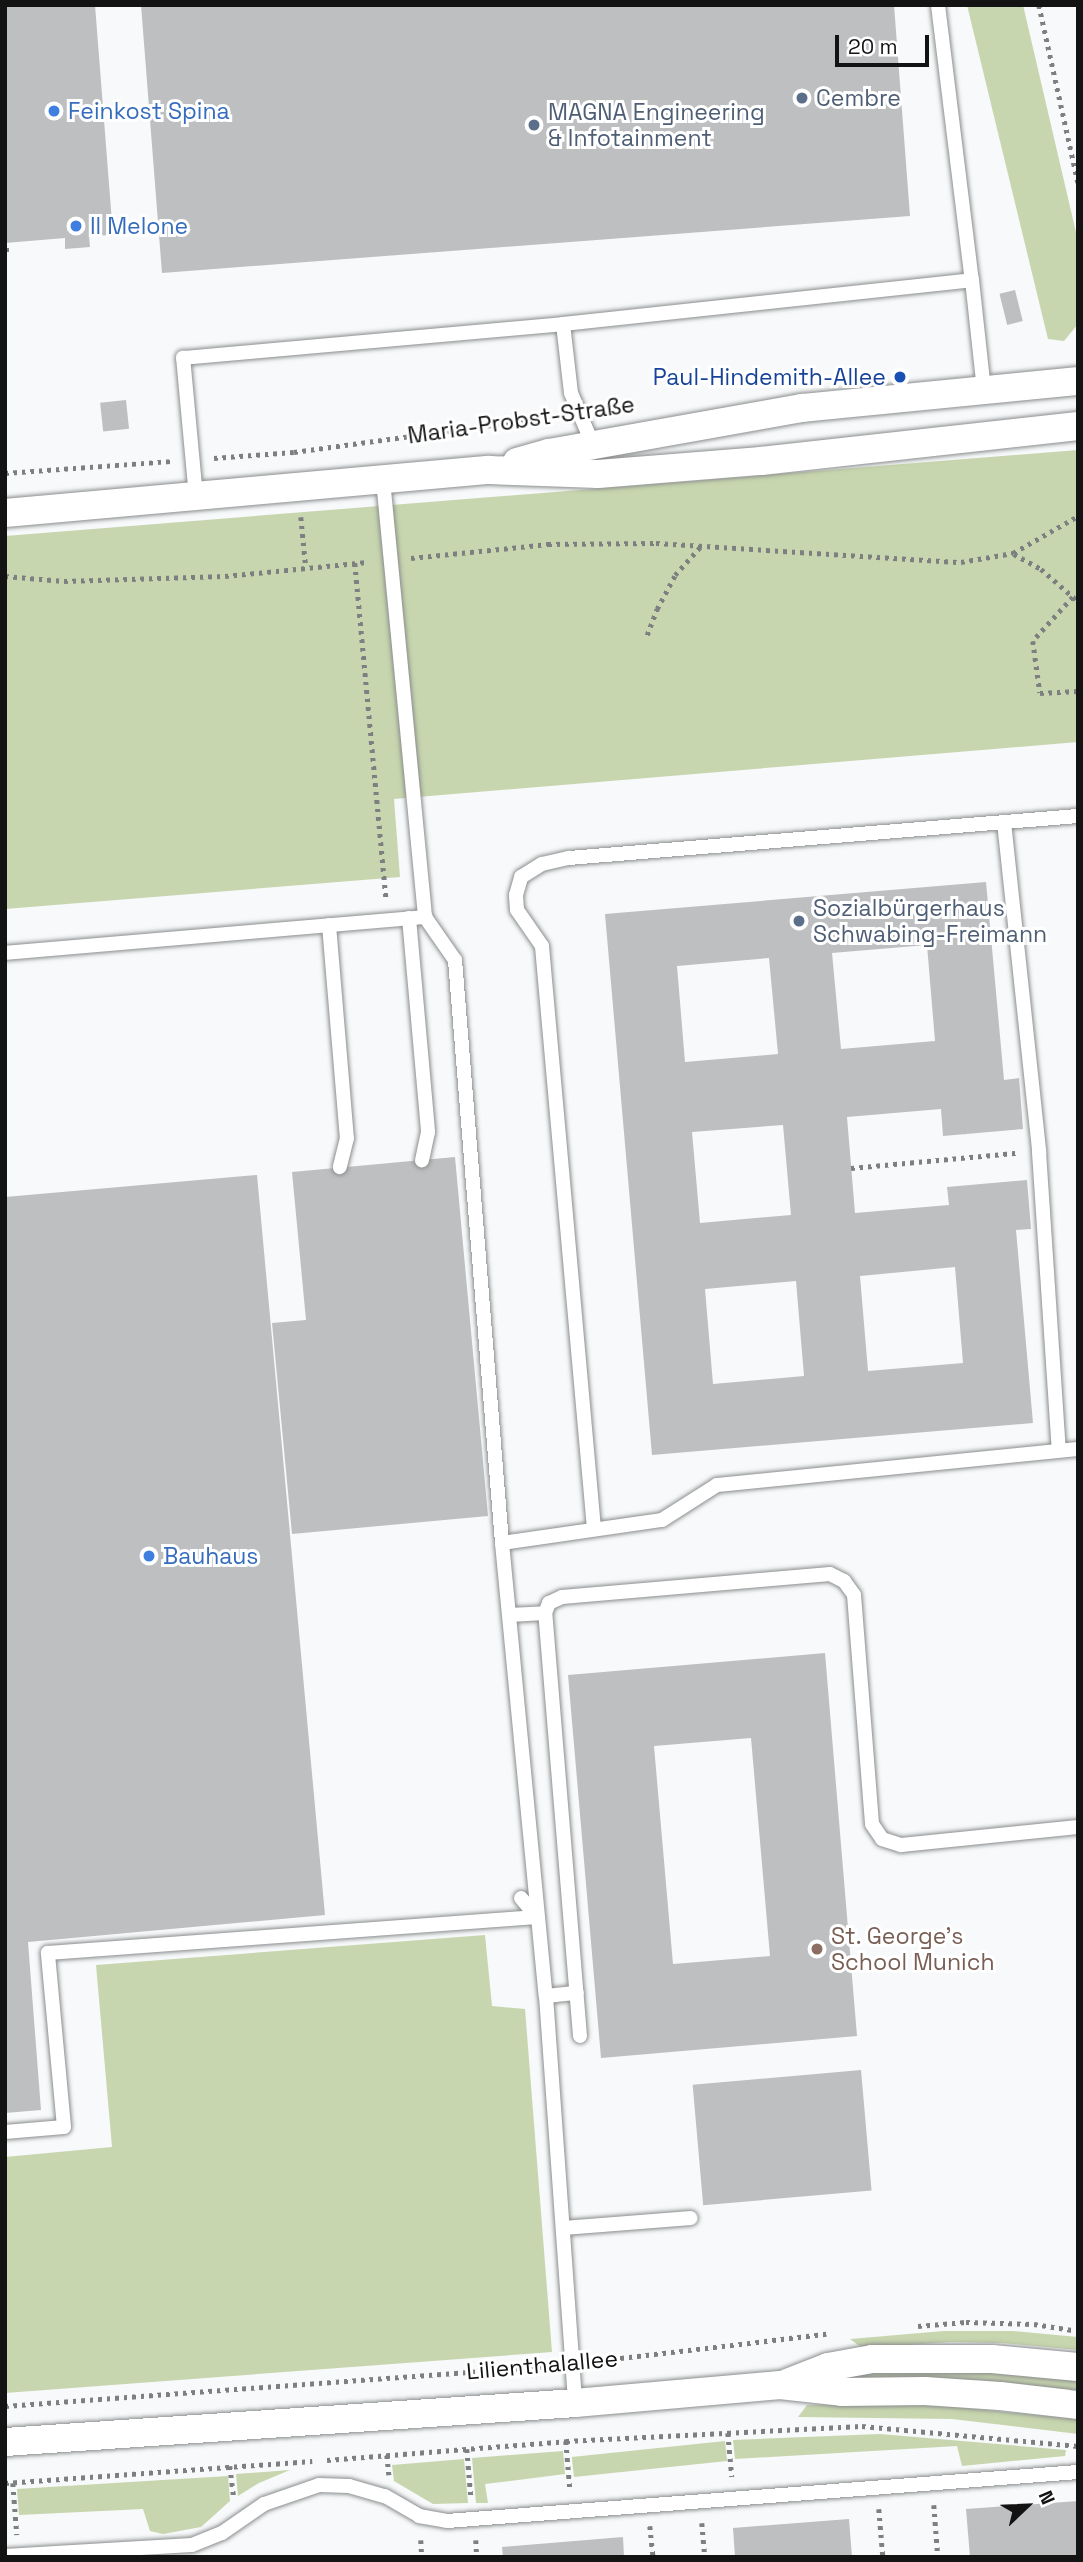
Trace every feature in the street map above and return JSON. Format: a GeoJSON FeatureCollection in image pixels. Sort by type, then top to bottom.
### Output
{"type":"FeatureCollection","features":[{"type":"Feature","properties":{"kind":"street","name":"Maria-Probst-Straße"},"geometry":{"type":"LineString","coordinates":[[489,470],[549,453],[802,408],[1078,381]]}},
{"type":"Feature","properties":{"kind":"street","name":"Maria-Probst-Straße"},"geometry":{"type":"LineString","coordinates":[[5,513],[489,470],[598,474],[761,461],[1078,426]]}},
{"type":"Feature","properties":{"kind":"street","name":"Lilienthalallee"},"geometry":{"type":"LineString","coordinates":[[780,2385],[828,2367],[872,2359],[992,2358],[1078,2367]]}},
{"type":"Feature","properties":{"kind":"street","name":"Lilienthalallee"},"geometry":{"type":"LineString","coordinates":[[5,2442],[575,2403],[780,2385],[842,2392],[950,2393],[1078,2405]]}},
{"type":"Feature","properties":{"kind":"lane"},"geometry":{"type":"LineString","coordinates":[[938,5],[984,391]]}},
{"type":"Feature","properties":{"kind":"lane"},"geometry":{"type":"LineString","coordinates":[[196,497],[183,358],[563,324],[972,280]]}},
{"type":"Feature","properties":{"kind":"lane"},"geometry":{"type":"LineString","coordinates":[[563,324],[571,393],[593,445]]}},
{"type":"Feature","properties":{"kind":"lane"},"geometry":{"type":"LineString","coordinates":[[383,480],[425,917],[455,960],[502,1543],[545,1996],[575,2403]]}},
{"type":"Feature","properties":{"kind":"lane"},"geometry":{"type":"LineString","coordinates":[[594,1529],[542,946],[517,910],[516,895],[521,877],[542,864],[569,858],[1078,816]]}},
{"type":"Feature","properties":{"kind":"lane"},"geometry":{"type":"LineString","coordinates":[[1004,822],[1039,1152],[1059,1450]]}},
{"type":"Feature","properties":{"kind":"lane"},"geometry":{"type":"LineString","coordinates":[[5,953],[425,917]]}},
{"type":"Feature","properties":{"kind":"lane"},"geometry":{"type":"LineString","coordinates":[[409,918],[428,1132],[422,1160]]}},
{"type":"Feature","properties":{"kind":"lane"},"geometry":{"type":"LineString","coordinates":[[329,925],[347,1138],[340,1167]]}},
{"type":"Feature","properties":{"kind":"lane"},"geometry":{"type":"LineString","coordinates":[[502,1543],[662,1520],[717,1485],[1078,1449]]}},
{"type":"Feature","properties":{"kind":"lane"},"geometry":{"type":"LineString","coordinates":[[580,2036],[545,1613],[550,1603],[562,1597],[830,1574],[844,1581],[854,1595],[872,1824],[882,1839],[909,1844],[1078,1827]]}},
{"type":"Feature","properties":{"kind":"lane"},"geometry":{"type":"LineString","coordinates":[[509,1615],[545,1613]]}},
{"type":"Feature","properties":{"kind":"lane"},"geometry":{"type":"LineString","coordinates":[[521,1898],[537,1917]]}},
{"type":"Feature","properties":{"kind":"lane"},"geometry":{"type":"LineString","coordinates":[[5,2132],[64,2127],[48,1953],[537,1917]]}},
{"type":"Feature","properties":{"kind":"lane"},"geometry":{"type":"LineString","coordinates":[[545,1996],[577,1993]]}},
{"type":"Feature","properties":{"kind":"lane"},"geometry":{"type":"LineString","coordinates":[[564,2228],[691,2218]]}},
{"type":"Feature","properties":{"kind":"lane"},"geometry":{"type":"LineString","coordinates":[[12,2556],[192,2545],[222,2533],[264,2504],[319,2485],[349,2486],[385,2496],[419,2516],[435,2521],[1078,2472]]}},
{"type":"Feature","properties":{"kind":"path"},"geometry":{"type":"LineString","coordinates":[[1039,5],[1078,183]]}},
{"type":"Feature","properties":{"kind":"path"},"geometry":{"type":"LineString","coordinates":[[5,250],[12,250]]}},
{"type":"Feature","properties":{"kind":"path","name":"Maria-Probst-Straße"},"geometry":{"type":"LineString","coordinates":[[5,473],[294,452],[642,403]]}},
{"type":"Feature","properties":{"kind":"path"},"geometry":{"type":"LineString","coordinates":[[5,576],[64,581],[225,576],[548,544],[701,545],[961,562],[1013,553],[1078,516]]}},
{"type":"Feature","properties":{"kind":"path"},"geometry":{"type":"LineString","coordinates":[[647,635],[657,608],[675,575],[701,545]]}},
{"type":"Feature","properties":{"kind":"path"},"geometry":{"type":"LineString","coordinates":[[1013,553],[1041,569],[1078,601]]}},
{"type":"Feature","properties":{"kind":"path"},"geometry":{"type":"LineString","coordinates":[[355,563],[388,920]]}},
{"type":"Feature","properties":{"kind":"path"},"geometry":{"type":"LineString","coordinates":[[1073,597],[1033,641],[1040,692],[1078,691]]}},
{"type":"Feature","properties":{"kind":"path"},"geometry":{"type":"LineString","coordinates":[[851,1168],[1039,1152]]}},
{"type":"Feature","properties":{"kind":"path"},"geometry":{"type":"LineString","coordinates":[[912,2327],[966,2322],[1034,2324],[1078,2331]]}},
{"type":"Feature","properties":{"kind":"path","name":"Lilienthalallee"},"geometry":{"type":"LineString","coordinates":[[5,2406],[573,2364],[830,2334]]}},
{"type":"Feature","properties":{"kind":"path"},"geometry":{"type":"LineString","coordinates":[[5,2483],[566,2441],[862,2426],[1078,2446]]}},
{"type":"Feature","properties":{"kind":"path"},"geometry":{"type":"LineString","coordinates":[[728,2433],[734,2499]]}},
{"type":"Feature","properties":{"kind":"path"},"geometry":{"type":"LineString","coordinates":[[566,2441],[572,2511]]}},
{"type":"Feature","properties":{"kind":"path"},"geometry":{"type":"LineString","coordinates":[[467,2449],[473,2519]]}},
{"type":"Feature","properties":{"kind":"path"},"geometry":{"type":"LineString","coordinates":[[932,2482],[938,2557]]}},
{"type":"Feature","properties":{"kind":"path"},"geometry":{"type":"LineString","coordinates":[[12,2556],[13,2483]]}},
{"type":"Feature","properties":{"kind":"path"},"geometry":{"type":"LineString","coordinates":[[877,2487],[883,2557]]}},
{"type":"Feature","properties":{"kind":"path"},"geometry":{"type":"LineString","coordinates":[[700,2502],[705,2557]]}},
{"type":"Feature","properties":{"kind":"path"},"geometry":{"type":"LineString","coordinates":[[648,2506],[653,2557]]}},
{"type":"Feature","properties":{"kind":"green space"},"geometry":{"type":"Polygon","coordinates":[[[967,5],[1023,5],[1078,241],[1078,324],[1064,341],[1048,339],[967,5]]]}},
{"type":"Feature","properties":{"kind":"green space"},"geometry":{"type":"Polygon","coordinates":[[[1078,450],[1078,742],[394,799],[400,877],[5,909],[5,536],[1078,450]]]}},
{"type":"Feature","properties":{"kind":"green space"},"geometry":{"type":"Polygon","coordinates":[[[485,1935],[492,2006],[525,2009],[552,2352],[5,2393],[5,2157],[112,2147],[96,1965],[485,1935]]]}},
{"type":"Feature","properties":{"kind":"green space"},"geometry":{"type":"Polygon","coordinates":[[[944,2331],[1013,2331],[1078,2337],[1078,2350],[1003,2343],[951,2342],[862,2348],[850,2339],[944,2331]]]}},
{"type":"Feature","properties":{"kind":"green space"},"geometry":{"type":"Polygon","coordinates":[[[929,2367],[1078,2379],[1078,2392],[982,2380],[860,2378],[860,2373],[929,2367]]]}},
{"type":"Feature","properties":{"kind":"green space"},"geometry":{"type":"Polygon","coordinates":[[[807,2405],[945,2406],[1078,2419],[1078,2434],[952,2419],[798,2417],[807,2405]]]}},
{"type":"Feature","properties":{"kind":"green space"},"geometry":{"type":"Polygon","coordinates":[[[880,2434],[1066,2450],[1065,2456],[962,2466],[957,2446],[735,2459],[733,2440],[880,2434]]]}},
{"type":"Feature","properties":{"kind":"green space"},"geometry":{"type":"Polygon","coordinates":[[[725,2441],[727,2461],[574,2477],[572,2457],[725,2441]]]}},
{"type":"Feature","properties":{"kind":"green space"},"geometry":{"type":"Polygon","coordinates":[[[563,2451],[565,2474],[485,2484],[488,2503],[476,2503],[472,2458],[563,2451]]]}},
{"type":"Feature","properties":{"kind":"green space"},"geometry":{"type":"Polygon","coordinates":[[[464,2459],[468,2503],[433,2504],[394,2481],[392,2465],[464,2459]]]}},
{"type":"Feature","properties":{"kind":"green space"},"geometry":{"type":"Polygon","coordinates":[[[290,2470],[259,2483],[238,2496],[236,2474],[290,2470]]]}},
{"type":"Feature","properties":{"kind":"green space"},"geometry":{"type":"Polygon","coordinates":[[[228,2476],[230,2501],[201,2527],[163,2534],[150,2531],[143,2509],[19,2515],[17,2489],[228,2476]]]}},
{"type":"Feature","properties":{"kind":"building","name":"Feinkost Spina"},"geometry":{"type":"Polygon","coordinates":[[[5,5],[95,5],[113,235],[89,236],[90,247],[65,249],[65,238],[5,243],[5,5]]]}},
{"type":"Feature","properties":{"kind":"building"},"geometry":{"type":"Polygon","coordinates":[[[141,5],[894,5],[910,216],[162,273],[141,5]]]}},
{"type":"Feature","properties":{"kind":"building"},"geometry":{"type":"Polygon","coordinates":[[[1015,290],[1023,321],[1007,325],[999,294],[1015,290]]]}},
{"type":"Feature","properties":{"kind":"building"},"geometry":{"type":"Polygon","coordinates":[[[126,400],[129,429],[103,432],[100,403],[126,400]]]}},
{"type":"Feature","properties":{"kind":"building"},"geometry":{"type":"Polygon","coordinates":[[[986,882],[1004,1080],[1019,1078],[1023,1129],[943,1136],[941,1109],[847,1117],[855,1213],[949,1205],[947,1187],[1027,1180],[1031,1229],[1016,1230],[1033,1423],[652,1455],[605,914],[986,882]],[[927,945],[832,953],[841,1049],[935,1041],[927,945]],[[769,958],[677,966],[685,1062],[778,1054],[769,958]],[[783,1125],[692,1132],[700,1223],[791,1215],[783,1125]],[[955,1267],[860,1276],[868,1371],[963,1363],[955,1267]],[[796,1281],[705,1289],[713,1384],[804,1376],[796,1281]]]}},
{"type":"Feature","properties":{"kind":"building"},"geometry":{"type":"Polygon","coordinates":[[[455,1157],[488,1516],[292,1534],[272,1323],[306,1320],[292,1172],[455,1157]]]}},
{"type":"Feature","properties":{"kind":"building","name":"Bauhaus"},"geometry":{"type":"Polygon","coordinates":[[[257,1175],[325,1915],[28,1942],[41,2110],[5,2113],[5,1197],[257,1175]]]}},
{"type":"Feature","properties":{"kind":"building"},"geometry":{"type":"Polygon","coordinates":[[[825,1653],[857,2036],[601,2058],[568,1675],[825,1653]],[[751,1738],[654,1746],[673,1964],[770,1956],[751,1738]]]}},
{"type":"Feature","properties":{"kind":"building"},"geometry":{"type":"Polygon","coordinates":[[[861,2070],[872,2191],[703,2205],[693,2085],[861,2070]]]}},
{"type":"Feature","properties":{"kind":"building"},"geometry":{"type":"Polygon","coordinates":[[[1078,2501],[1078,2557],[970,2557],[966,2509],[1078,2501]]]}},
{"type":"Feature","properties":{"kind":"building"},"geometry":{"type":"Polygon","coordinates":[[[849,2519],[852,2557],[735,2557],[733,2528],[849,2519]]]}},
{"type":"Feature","properties":{"kind":"building"},"geometry":{"type":"Polygon","coordinates":[[[623,2537],[624,2557],[503,2557],[502,2547],[623,2537]]]}},
{"type":"Feature","properties":{"kind":"place","name":"Cembre"},"geometry":{"type":"Point","coordinates":[802,98]}},
{"type":"Feature","properties":{"kind":"place","name":"Feinkost Spina"},"geometry":{"type":"Point","coordinates":[54,111]}},
{"type":"Feature","properties":{"kind":"place","name":"MAGNA Engineering & Infotainment"},"geometry":{"type":"Point","coordinates":[534,125]}},
{"type":"Feature","properties":{"kind":"place","name":"Il Melone"},"geometry":{"type":"Point","coordinates":[76,226]}},
{"type":"Feature","properties":{"kind":"place","name":"Paul-Hindemith-Allee"},"geometry":{"type":"Point","coordinates":[900,377]}},
{"type":"Feature","properties":{"kind":"place","name":"Sozialbürgerhaus Schwabing-Freimann"},"geometry":{"type":"Point","coordinates":[799,921]}},
{"type":"Feature","properties":{"kind":"place","name":"Bauhaus"},"geometry":{"type":"Point","coordinates":[149,1556]}},
{"type":"Feature","properties":{"kind":"place","name":"St. George’s School Munich"},"geometry":{"type":"Point","coordinates":[817,1949]}}]}
